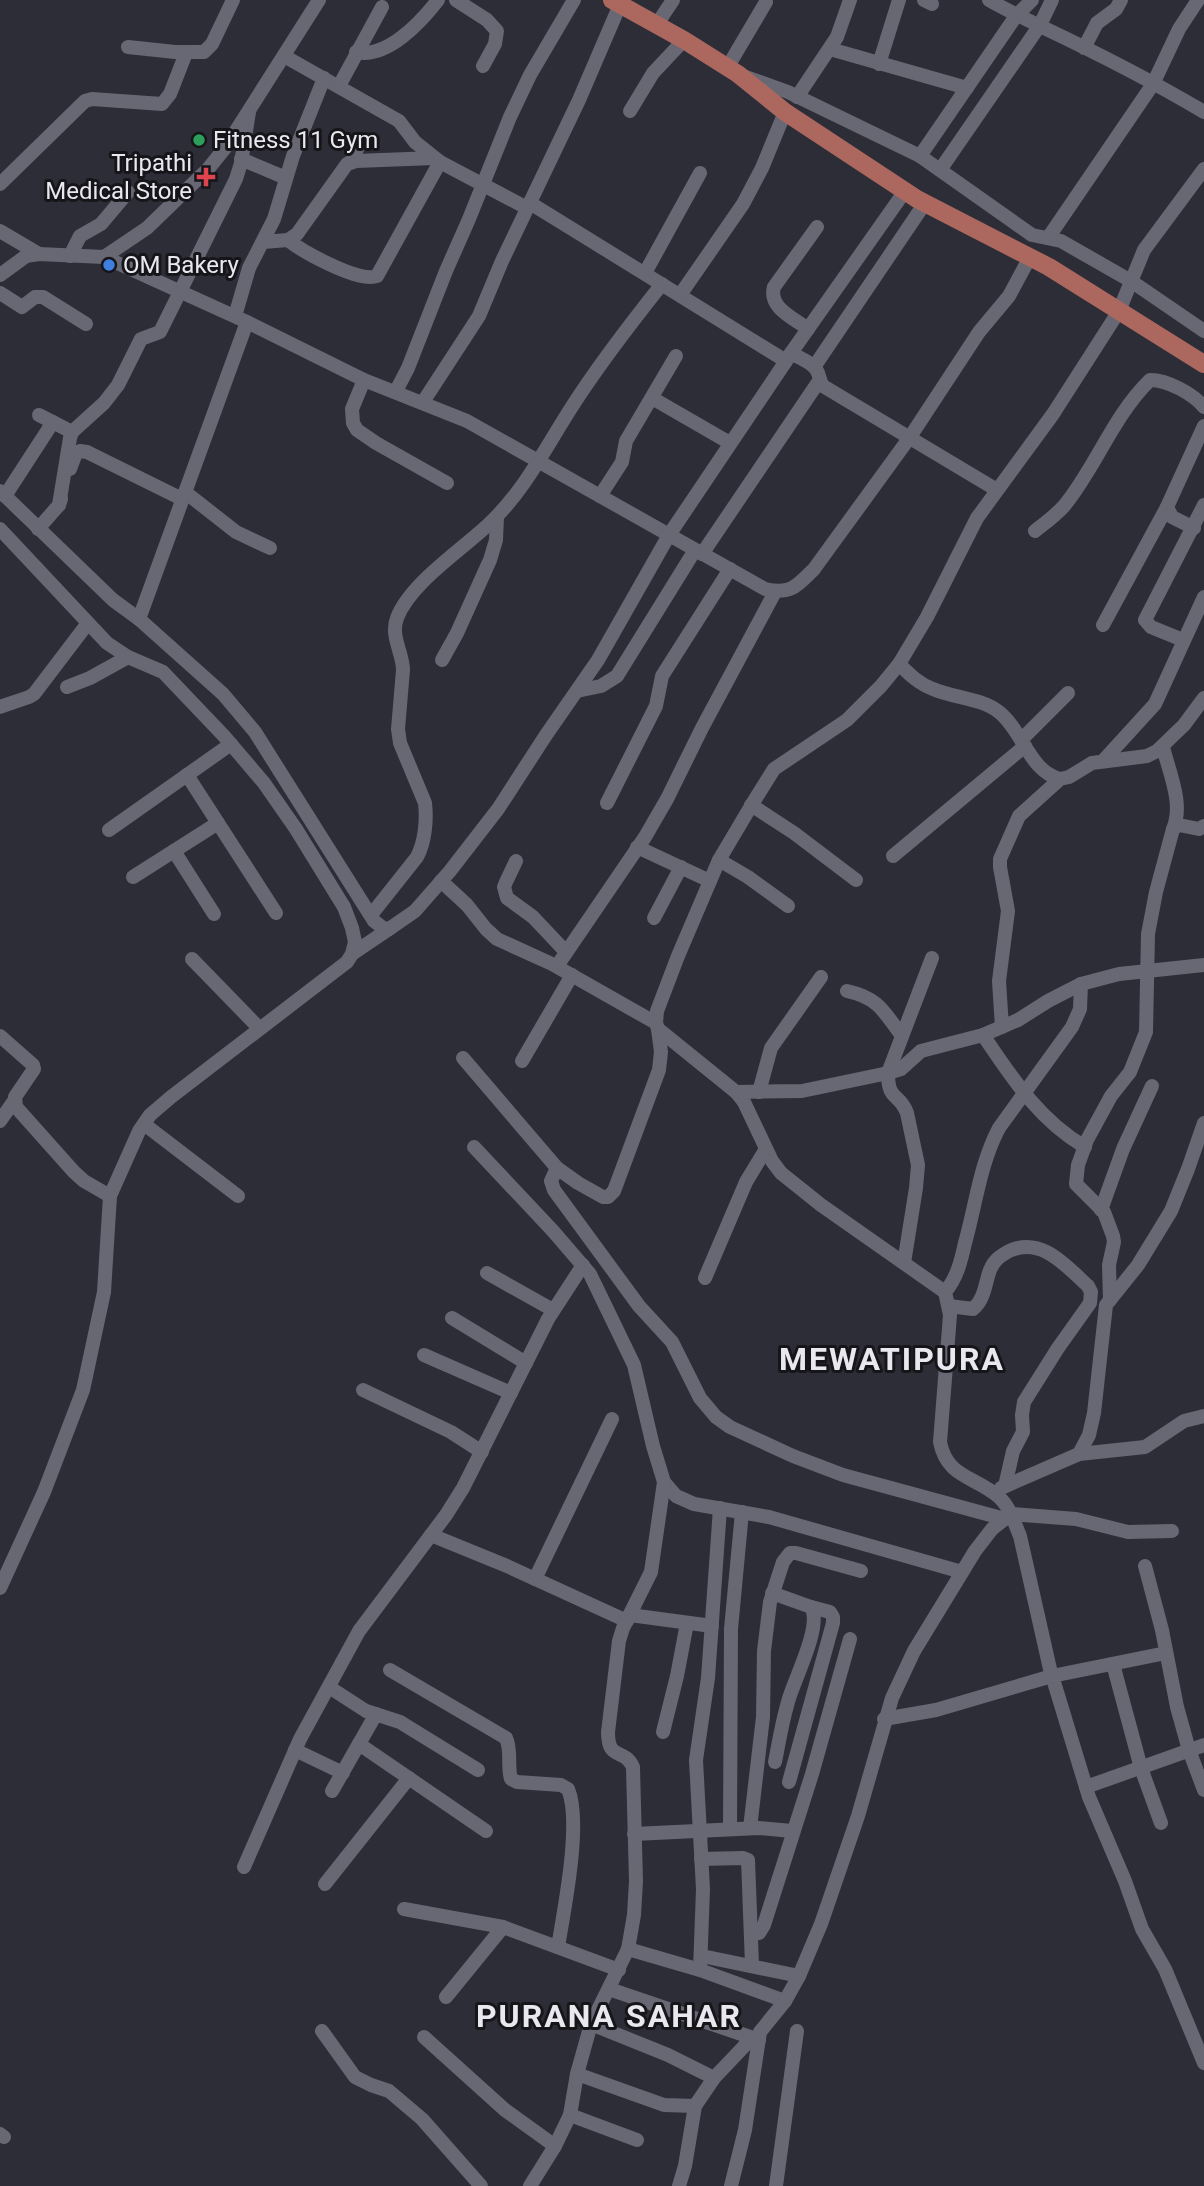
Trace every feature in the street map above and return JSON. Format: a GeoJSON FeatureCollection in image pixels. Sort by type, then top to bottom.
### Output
{"type":"FeatureCollection","features":[{"type":"Feature","properties":{"kind":"main road"},"geometry":{"type":"LineString","coordinates":[[618,1],[732,71],[785,112],[905,191],[1030,257],[1204,364]]}},
{"type":"Feature","properties":{"kind":"street"},"geometry":{"type":"LineString","coordinates":[[128,47],[186,53],[204,52],[233,0]]}},
{"type":"Feature","properties":{"kind":"street"},"geometry":{"type":"LineString","coordinates":[[104,257],[148,228],[187,191],[225,148],[319,0]]}},
{"type":"Feature","properties":{"kind":"street"},"geometry":{"type":"LineString","coordinates":[[356,52],[376,52],[410,32],[438,0]]}},
{"type":"Feature","properties":{"kind":"street"},"geometry":{"type":"LineString","coordinates":[[456,0],[487,20],[498,31],[495,44],[483,66]]}},
{"type":"Feature","properties":{"kind":"street"},"geometry":{"type":"LineString","coordinates":[[396,391],[408,368],[510,117],[525,85],[574,0]]}},
{"type":"Feature","properties":{"kind":"street"},"geometry":{"type":"LineString","coordinates":[[657,24],[673,0]]}},
{"type":"Feature","properties":{"kind":"street"},"geometry":{"type":"LineString","coordinates":[[797,97],[837,37],[850,0]]}},
{"type":"Feature","properties":{"kind":"street"},"geometry":{"type":"LineString","coordinates":[[879,64],[899,0]]}},
{"type":"Feature","properties":{"kind":"street"},"geometry":{"type":"LineString","coordinates":[[989,0],[1204,112]]}},
{"type":"Feature","properties":{"kind":"street"},"geometry":{"type":"LineString","coordinates":[[920,156],[1016,16],[1032,0]]}},
{"type":"Feature","properties":{"kind":"street"},"geometry":{"type":"LineString","coordinates":[[940,170],[1040,26],[1052,0]]}},
{"type":"Feature","properties":{"kind":"street"},"geometry":{"type":"LineString","coordinates":[[1084,48],[1100,19],[1116,9],[1121,0]]}},
{"type":"Feature","properties":{"kind":"street"},"geometry":{"type":"LineString","coordinates":[[1048,237],[1153,84],[1179,29],[1198,0]]}},
{"type":"Feature","properties":{"kind":"street"},"geometry":{"type":"LineString","coordinates":[[423,402],[479,316],[579,100],[618,1]]}},
{"type":"Feature","properties":{"kind":"street"},"geometry":{"type":"LineString","coordinates":[[766,2],[732,71],[797,97],[920,156],[1027,232],[1061,242],[1131,281],[1204,331]]}},
{"type":"Feature","properties":{"kind":"street"},"geometry":{"type":"LineString","coordinates":[[339,86],[382,7]]}},
{"type":"Feature","properties":{"kind":"street"},"geometry":{"type":"LineString","coordinates":[[630,111],[653,74],[684,40]]}},
{"type":"Feature","properties":{"kind":"street"},"geometry":{"type":"LineString","coordinates":[[830,49],[967,88]]}},
{"type":"Feature","properties":{"kind":"street"},"geometry":{"type":"LineString","coordinates":[[0,184],[85,101],[92,99],[162,104],[170,94],[186,53]]}},
{"type":"Feature","properties":{"kind":"street"},"geometry":{"type":"LineString","coordinates":[[284,55],[399,121],[415,142],[437,160],[482,186],[528,206],[788,357],[814,367],[819,372],[819,381],[699,552],[617,676],[601,686],[577,691]]}},
{"type":"Feature","properties":{"kind":"street"},"geometry":{"type":"LineString","coordinates":[[139,619],[184,495],[241,319],[246,275],[278,210],[286,178],[324,78]]}},
{"type":"Feature","properties":{"kind":"street"},"geometry":{"type":"LineString","coordinates":[[59,505],[66,453],[72,432],[104,403],[118,385],[141,340],[160,332],[182,292],[236,178],[248,111]]}},
{"type":"Feature","properties":{"kind":"street"},"geometry":{"type":"LineString","coordinates":[[680,295],[743,204],[785,112]]}},
{"type":"Feature","properties":{"kind":"street"},"geometry":{"type":"LineString","coordinates":[[352,162],[359,145]]}},
{"type":"Feature","properties":{"kind":"street"},"geometry":{"type":"LineString","coordinates":[[241,159],[286,178]]}},
{"type":"Feature","properties":{"kind":"street"},"geometry":{"type":"LineString","coordinates":[[262,242],[288,240],[297,234],[346,164],[437,160]]}},
{"type":"Feature","properties":{"kind":"street"},"geometry":{"type":"LineString","coordinates":[[288,240],[305,252],[343,269],[369,278],[377,276],[437,160]]}},
{"type":"Feature","properties":{"kind":"street"},"geometry":{"type":"LineString","coordinates":[[463,1058],[556,1168],[603,1197],[608,1197],[614,1191],[659,1070],[661,1052],[657,1011],[719,860],[774,769],[847,720],[881,686],[898,664],[927,617],[977,518],[1053,414],[1119,311],[1139,262],[1153,237],[1204,169]]}},
{"type":"Feature","properties":{"kind":"street"},"geometry":{"type":"LineString","coordinates":[[645,273],[700,173]]}},
{"type":"Feature","properties":{"kind":"street"},"geometry":{"type":"LineString","coordinates":[[352,954],[415,911],[498,810],[604,650],[669,535],[788,357],[905,191]]}},
{"type":"Feature","properties":{"kind":"street"},"geometry":{"type":"LineString","coordinates":[[70,256],[80,236],[101,224],[128,192]]}},
{"type":"Feature","properties":{"kind":"street"},"geometry":{"type":"LineString","coordinates":[[814,367],[925,203]]}},
{"type":"Feature","properties":{"kind":"street"},"geometry":{"type":"LineString","coordinates":[[808,328],[777,306],[772,294],[774,287],[817,227]]}},
{"type":"Feature","properties":{"kind":"street"},"geometry":{"type":"LineString","coordinates":[[0,231],[39,254]]}},
{"type":"Feature","properties":{"kind":"street"},"geometry":{"type":"LineString","coordinates":[[0,275],[26,257],[39,254],[104,257],[241,319],[364,380],[467,421],[765,589],[775,592],[790,590],[814,569],[910,437],[979,332],[1009,296],[1030,257]]}},
{"type":"Feature","properties":{"kind":"street"},"geometry":{"type":"LineString","coordinates":[[371,915],[412,867],[420,851],[426,824],[425,803],[400,743],[398,729],[403,661],[394,632],[397,618],[419,587],[497,517],[539,462],[573,404],[662,284]]}},
{"type":"Feature","properties":{"kind":"street"},"geometry":{"type":"LineString","coordinates":[[0,293],[22,307],[35,296],[43,297],[86,324]]}},
{"type":"Feature","properties":{"kind":"street"},"geometry":{"type":"LineString","coordinates":[[600,496],[622,462],[625,442],[676,356]]}},
{"type":"Feature","properties":{"kind":"street"},"geometry":{"type":"LineString","coordinates":[[364,380],[352,409],[353,423],[357,430],[447,483]]}},
{"type":"Feature","properties":{"kind":"street"},"geometry":{"type":"LineString","coordinates":[[1035,531],[1054,516],[1071,496],[1116,422],[1150,380],[1167,383],[1204,407]]}},
{"type":"Feature","properties":{"kind":"street"},"geometry":{"type":"LineString","coordinates":[[819,381],[823,386],[997,490]]}},
{"type":"Feature","properties":{"kind":"street"},"geometry":{"type":"LineString","coordinates":[[652,398],[730,443]]}},
{"type":"Feature","properties":{"kind":"street"},"geometry":{"type":"LineString","coordinates":[[39,415],[72,432]]}},
{"type":"Feature","properties":{"kind":"street"},"geometry":{"type":"LineString","coordinates":[[53,422],[2,493],[113,600],[139,619],[223,694],[255,732],[371,915],[379,925],[389,929]]}},
{"type":"Feature","properties":{"kind":"street"},"geometry":{"type":"LineString","coordinates":[[1103,625],[1167,507],[1204,426]]}},
{"type":"Feature","properties":{"kind":"street"},"geometry":{"type":"LineString","coordinates":[[38,529],[59,505],[73,458],[80,451],[93,454],[184,495],[236,532],[270,548]]}},
{"type":"Feature","properties":{"kind":"street"},"geometry":{"type":"LineString","coordinates":[[1183,640],[1150,627],[1145,620],[1204,505]]}},
{"type":"Feature","properties":{"kind":"street"},"geometry":{"type":"LineString","coordinates":[[1167,507],[1172,517],[1194,528]]}},
{"type":"Feature","properties":{"kind":"street"},"geometry":{"type":"LineString","coordinates":[[442,660],[490,560],[496,540],[497,517]]}},
{"type":"Feature","properties":{"kind":"street"},"geometry":{"type":"LineString","coordinates":[[0,529],[107,643],[128,657],[163,672],[231,744],[264,783],[296,829],[344,907],[355,942],[347,962],[171,1097],[150,1115],[144,1124],[110,1196],[104,1292],[83,1390],[44,1492],[0,1588]]}},
{"type":"Feature","properties":{"kind":"street"},"geometry":{"type":"LineString","coordinates":[[607,803],[656,706],[662,676],[730,569]]}},
{"type":"Feature","properties":{"kind":"street"},"geometry":{"type":"LineString","coordinates":[[557,966],[667,799],[775,592]]}},
{"type":"Feature","properties":{"kind":"street"},"geometry":{"type":"LineString","coordinates":[[1103,761],[1155,704],[1204,597]]}},
{"type":"Feature","properties":{"kind":"street"},"geometry":{"type":"LineString","coordinates":[[0,707],[34,694],[88,623]]}},
{"type":"Feature","properties":{"kind":"street"},"geometry":{"type":"LineString","coordinates":[[67,687],[128,657]]}},
{"type":"Feature","properties":{"kind":"street"},"geometry":{"type":"LineString","coordinates":[[898,664],[915,680],[931,688],[991,707],[1002,715],[1037,764],[1045,772],[1060,779]]}},
{"type":"Feature","properties":{"kind":"street"},"geometry":{"type":"LineString","coordinates":[[893,856],[1023,743],[1068,693]]}},
{"type":"Feature","properties":{"kind":"street"},"geometry":{"type":"LineString","coordinates":[[1002,1027],[999,981],[1008,911],[1000,859],[1019,816],[1060,779],[1069,777],[1092,763],[1147,756],[1163,747],[1204,698]]}},
{"type":"Feature","properties":{"kind":"street"},"geometry":{"type":"LineString","coordinates":[[109,830],[231,744]]}},
{"type":"Feature","properties":{"kind":"street"},"geometry":{"type":"LineString","coordinates":[[1111,1300],[1109,1265],[1114,1242],[1107,1217],[1076,1184],[1085,1147],[1111,1096],[1130,1072],[1146,1032],[1148,934],[1178,808],[1163,747]]}},
{"type":"Feature","properties":{"kind":"street"},"geometry":{"type":"LineString","coordinates":[[187,775],[276,912]]}},
{"type":"Feature","properties":{"kind":"street"},"geometry":{"type":"LineString","coordinates":[[751,805],[794,832],[856,880]]}},
{"type":"Feature","properties":{"kind":"street"},"geometry":{"type":"LineString","coordinates":[[133,877],[218,822]]}},
{"type":"Feature","properties":{"kind":"street"},"geometry":{"type":"LineString","coordinates":[[1172,829],[1179,825],[1199,829],[1204,826]]}},
{"type":"Feature","properties":{"kind":"street"},"geometry":{"type":"LineString","coordinates":[[637,847],[710,881]]}},
{"type":"Feature","properties":{"kind":"street"},"geometry":{"type":"LineString","coordinates":[[174,851],[214,914]]}},
{"type":"Feature","properties":{"kind":"street"},"geometry":{"type":"LineString","coordinates":[[719,860],[788,906]]}},
{"type":"Feature","properties":{"kind":"street"},"geometry":{"type":"LineString","coordinates":[[516,861],[504,887],[507,898],[533,917],[566,952]]}},
{"type":"Feature","properties":{"kind":"street"},"geometry":{"type":"LineString","coordinates":[[654,918],[681,867]]}},
{"type":"Feature","properties":{"kind":"street"},"geometry":{"type":"LineString","coordinates":[[441,881],[497,939],[557,966],[657,1026],[736,1092],[744,1102],[772,1161],[781,1173],[821,1205],[904,1263],[947,1299],[973,1309],[976,1307],[981,1301],[995,1261],[1001,1255],[1024,1246],[1046,1251],[1088,1286],[1091,1292],[1090,1303],[1024,1402],[1023,1432],[998,1489]]}},
{"type":"Feature","properties":{"kind":"street"},"geometry":{"type":"LineString","coordinates":[[192,958],[259,1028]]}},
{"type":"Feature","properties":{"kind":"street"},"geometry":{"type":"LineString","coordinates":[[904,1263],[918,1165],[907,1113],[888,1087],[888,1073],[932,958]]}},
{"type":"Feature","properties":{"kind":"street"},"geometry":{"type":"LineString","coordinates":[[736,1092],[802,1091],[888,1073],[901,1069],[921,1051],[983,1035],[1018,1020],[1081,984],[1119,974],[1204,965]]}},
{"type":"Feature","properties":{"kind":"street"},"geometry":{"type":"LineString","coordinates":[[522,1061],[572,975]]}},
{"type":"Feature","properties":{"kind":"street"},"geometry":{"type":"LineString","coordinates":[[759,1092],[771,1048],[821,977]]}},
{"type":"Feature","properties":{"kind":"street"},"geometry":{"type":"LineString","coordinates":[[1081,984],[1080,1009],[1072,1027],[999,1128],[986,1155],[960,1264],[947,1299],[948,1342],[940,1442],[952,1468],[998,1489],[1006,1505],[1026,1562],[1052,1676],[1086,1787],[1142,1929],[1165,1969],[1204,2063]]}},
{"type":"Feature","properties":{"kind":"street"},"geometry":{"type":"LineString","coordinates":[[848,991],[863,994],[876,1002],[902,1036]]}},
{"type":"Feature","properties":{"kind":"street"},"geometry":{"type":"LineString","coordinates":[[983,1035],[1023,1094],[1062,1133],[1085,1147]]}},
{"type":"Feature","properties":{"kind":"street"},"geometry":{"type":"LineString","coordinates":[[0,1036],[33,1065],[34,1069],[5,1111]]}},
{"type":"Feature","properties":{"kind":"street"},"geometry":{"type":"LineString","coordinates":[[1101,1210],[1123,1149],[1152,1086]]}},
{"type":"Feature","properties":{"kind":"street"},"geometry":{"type":"LineString","coordinates":[[5,1111],[16,1107],[74,1172],[110,1196]]}},
{"type":"Feature","properties":{"kind":"street"},"geometry":{"type":"LineString","coordinates":[[1079,1454],[1094,1413],[1105,1311],[1138,1265],[1171,1211],[1204,1123]]}},
{"type":"Feature","properties":{"kind":"street"},"geometry":{"type":"LineString","coordinates":[[144,1124],[238,1196]]}},
{"type":"Feature","properties":{"kind":"street"},"geometry":{"type":"LineString","coordinates":[[474,1147],[590,1274],[634,1365],[664,1482],[676,1496],[694,1504],[769,1517],[962,1572]]}},
{"type":"Feature","properties":{"kind":"street"},"geometry":{"type":"LineString","coordinates":[[705,1278],[746,1182],[766,1149]]}},
{"type":"Feature","properties":{"kind":"street"},"geometry":{"type":"LineString","coordinates":[[556,1168],[551,1181],[554,1190],[639,1306],[672,1342],[700,1398],[716,1417],[730,1427],[843,1475],[1008,1517],[1076,1519],[1128,1532],[1172,1531]]}},
{"type":"Feature","properties":{"kind":"street"},"geometry":{"type":"LineString","coordinates":[[244,1867],[295,1750],[359,1631],[463,1488],[553,1310],[583,1265]]}},
{"type":"Feature","properties":{"kind":"street"},"geometry":{"type":"LineString","coordinates":[[487,1273],[553,1310]]}},
{"type":"Feature","properties":{"kind":"street"},"geometry":{"type":"LineString","coordinates":[[452,1318],[526,1363]]}},
{"type":"Feature","properties":{"kind":"street"},"geometry":{"type":"LineString","coordinates":[[424,1355],[511,1393]]}},
{"type":"Feature","properties":{"kind":"street"},"geometry":{"type":"LineString","coordinates":[[363,1390],[451,1432],[482,1452]]}},
{"type":"Feature","properties":{"kind":"street"},"geometry":{"type":"LineString","coordinates":[[998,1489],[1079,1454],[1144,1447],[1184,1421],[1204,1416]]}},
{"type":"Feature","properties":{"kind":"street"},"geometry":{"type":"LineString","coordinates":[[536,1579],[612,1419]]}},
{"type":"Feature","properties":{"kind":"street"},"geometry":{"type":"LineString","coordinates":[[530,2186],[555,2146],[570,2115],[577,2074],[591,2024],[628,1949],[636,1881],[633,1767],[630,1761],[610,1749],[608,1743],[619,1642],[651,1572],[664,1482]]}},
{"type":"Feature","properties":{"kind":"street"},"geometry":{"type":"LineString","coordinates":[[701,1963],[704,1889],[696,1760],[708,1678],[720,1508]]}},
{"type":"Feature","properties":{"kind":"street"},"geometry":{"type":"LineString","coordinates":[[730,1829],[731,1629],[742,1512]]}},
{"type":"Feature","properties":{"kind":"street"},"geometry":{"type":"LineString","coordinates":[[679,2186],[695,2106],[715,2078],[756,2039],[764,2025],[785,2001],[799,1976],[821,1924],[858,1816],[884,1719],[907,1664],[983,1539],[1008,1517]]}},
{"type":"Feature","properties":{"kind":"street"},"geometry":{"type":"LineString","coordinates":[[431,1535],[629,1618],[712,1626]]}},
{"type":"Feature","properties":{"kind":"street"},"geometry":{"type":"LineString","coordinates":[[750,1828],[762,1726],[764,1651],[772,1592],[783,1562],[790,1553],[807,1555],[861,1572]]}},
{"type":"Feature","properties":{"kind":"street"},"geometry":{"type":"LineString","coordinates":[[1145,1566],[1163,1630],[1177,1706],[1204,1790]]}},
{"type":"Feature","properties":{"kind":"street"},"geometry":{"type":"LineString","coordinates":[[772,1592],[830,1612],[833,1623],[789,1783]]}},
{"type":"Feature","properties":{"kind":"street"},"geometry":{"type":"LineString","coordinates":[[775,1762],[788,1701],[804,1660],[814,1623],[814,1611],[811,1607]]}},
{"type":"Feature","properties":{"kind":"street"},"geometry":{"type":"LineString","coordinates":[[663,1732],[687,1623]]}},
{"type":"Feature","properties":{"kind":"street"},"geometry":{"type":"LineString","coordinates":[[751,1934],[759,1933],[764,1925],[812,1774],[850,1639]]}},
{"type":"Feature","properties":{"kind":"street"},"geometry":{"type":"LineString","coordinates":[[884,1719],[936,1710],[1052,1676],[1166,1653]]}},
{"type":"Feature","properties":{"kind":"street"},"geometry":{"type":"LineString","coordinates":[[1113,1664],[1141,1768],[1161,1824]]}},
{"type":"Feature","properties":{"kind":"street"},"geometry":{"type":"LineString","coordinates":[[390,1670],[506,1738],[511,1779],[517,1782],[561,1785],[568,1789],[573,1814],[571,1860],[558,1947]]}},
{"type":"Feature","properties":{"kind":"street"},"geometry":{"type":"LineString","coordinates":[[329,1686],[366,1711],[400,1721],[478,1770]]}},
{"type":"Feature","properties":{"kind":"street"},"geometry":{"type":"LineString","coordinates":[[332,1791],[376,1714]]}},
{"type":"Feature","properties":{"kind":"street"},"geometry":{"type":"LineString","coordinates":[[359,1744],[486,1831]]}},
{"type":"Feature","properties":{"kind":"street"},"geometry":{"type":"LineString","coordinates":[[1086,1787],[1204,1745]]}},
{"type":"Feature","properties":{"kind":"street"},"geometry":{"type":"LineString","coordinates":[[295,1750],[343,1773]]}},
{"type":"Feature","properties":{"kind":"street"},"geometry":{"type":"LineString","coordinates":[[325,1884],[409,1778]]}},
{"type":"Feature","properties":{"kind":"street"},"geometry":{"type":"LineString","coordinates":[[634,1833],[750,1828],[792,1831]]}},
{"type":"Feature","properties":{"kind":"street"},"geometry":{"type":"LineString","coordinates":[[701,1859],[748,1860],[752,1965]]}},
{"type":"Feature","properties":{"kind":"street"},"geometry":{"type":"LineString","coordinates":[[404,1909],[503,1927],[619,1970]]}},
{"type":"Feature","properties":{"kind":"street"},"geometry":{"type":"LineString","coordinates":[[446,1997],[503,1927]]}},
{"type":"Feature","properties":{"kind":"street"},"geometry":{"type":"LineString","coordinates":[[628,1949],[701,1963],[752,1965],[799,1976]]}},
{"type":"Feature","properties":{"kind":"street"},"geometry":{"type":"LineString","coordinates":[[701,1963],[785,2001]]}},
{"type":"Feature","properties":{"kind":"street"},"geometry":{"type":"LineString","coordinates":[[609,1989],[756,2039]]}},
{"type":"Feature","properties":{"kind":"street"},"geometry":{"type":"LineString","coordinates":[[591,2024],[668,2055],[715,2078]]}},
{"type":"Feature","properties":{"kind":"street"},"geometry":{"type":"LineString","coordinates":[[322,2031],[355,2077],[389,2091],[414,2112],[481,2186]]}},
{"type":"Feature","properties":{"kind":"street"},"geometry":{"type":"LineString","coordinates":[[776,2186],[797,2031]]}},
{"type":"Feature","properties":{"kind":"street"},"geometry":{"type":"LineString","coordinates":[[424,2037],[505,2110],[555,2146]]}},
{"type":"Feature","properties":{"kind":"street"},"geometry":{"type":"LineString","coordinates":[[731,2186],[745,2130],[756,2039]]}},
{"type":"Feature","properties":{"kind":"street"},"geometry":{"type":"LineString","coordinates":[[577,2074],[664,2105],[695,2106]]}},
{"type":"Feature","properties":{"kind":"street"},"geometry":{"type":"LineString","coordinates":[[570,2115],[637,2140]]}},
{"type":"Feature","properties":{"kind":"place","name":"Fitness 11 Gym"},"geometry":{"type":"Point","coordinates":[199,140]}},
{"type":"Feature","properties":{"kind":"place","name":"Tripathi Medical Store"},"geometry":{"type":"Point","coordinates":[206,177]}},
{"type":"Feature","properties":{"kind":"place","name":"OM Bakery"},"geometry":{"type":"Point","coordinates":[109,265]}},
{"type":"Feature","properties":{"kind":"district","name":"MEWATIPURA"},"geometry":{"type":"Point","coordinates":[892,1359]}},
{"type":"Feature","properties":{"kind":"district","name":"PURANA SAHAR"},"geometry":{"type":"Point","coordinates":[609,2016]}}]}
